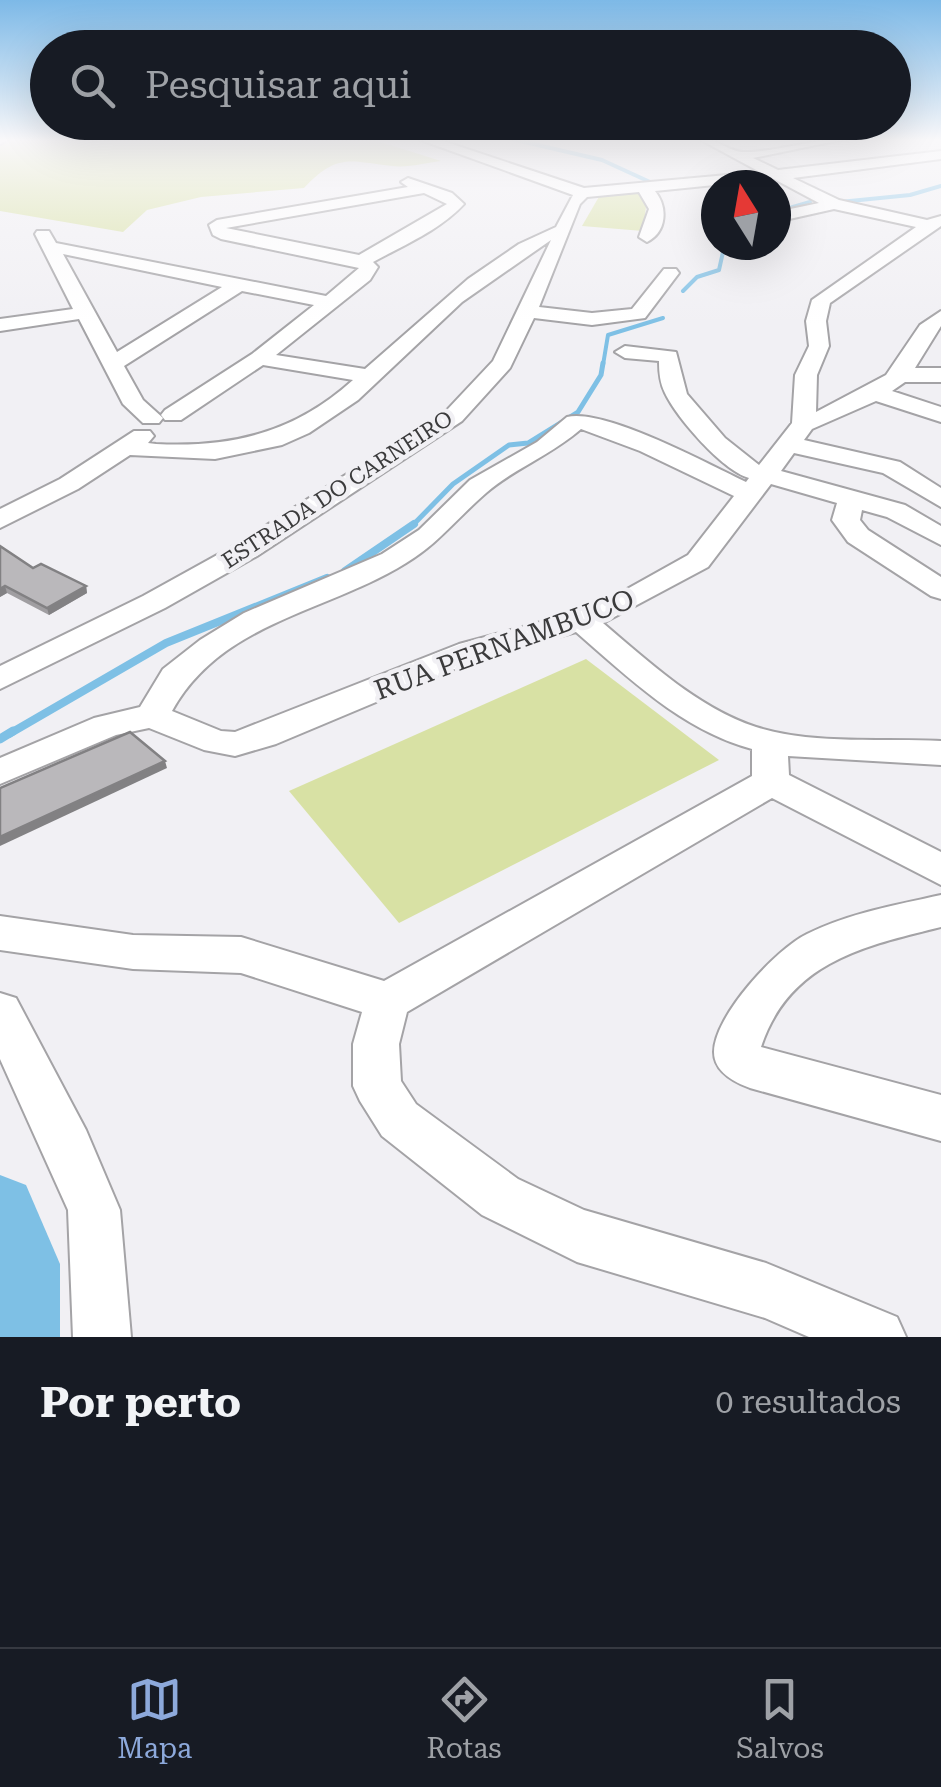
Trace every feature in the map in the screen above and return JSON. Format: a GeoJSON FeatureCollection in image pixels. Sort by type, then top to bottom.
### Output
{"type":"FeatureCollection","features":[{"type":"Feature","properties":{"kind":"street"},"geometry":{"type":"LineString","coordinates":[[0,520],[57,491],[127,447],[161,419],[260,358],[369,271],[361,260],[227,235],[219,232],[217,225],[352,201]]}},
{"type":"Feature","properties":{"kind":"street"},"geometry":{"type":"LineString","coordinates":[[361,260],[440,218],[456,204],[453,201]]}},
{"type":"Feature","properties":{"kind":"street","name":"ESTRADA DO CARNEIRO"},"geometry":{"type":"LineString","coordinates":[[0,679],[248,550],[454,416],[502,364],[554,255],[560,231],[575,201]]}},
{"type":"Feature","properties":{"kind":"street"},"geometry":{"type":"LineString","coordinates":[[647,237],[658,219],[655,201]]}},
{"type":"Feature","properties":{"kind":"street"},"geometry":{"type":"LineString","coordinates":[[829,201],[935,223]]}},
{"type":"Feature","properties":{"kind":"street"},"geometry":{"type":"LineString","coordinates":[[791,214],[834,204]]}},
{"type":"Feature","properties":{"kind":"street"},"geometry":{"type":"LineString","coordinates":[[796,434],[806,375],[820,346],[816,321],[821,300],[935,223]]}},
{"type":"Feature","properties":{"kind":"street"},"geometry":{"type":"LineString","coordinates":[[127,447],[199,454],[294,432],[325,414],[462,290],[539,237],[560,231]]}},
{"type":"Feature","properties":{"kind":"street"},"geometry":{"type":"LineString","coordinates":[[161,419],[134,404],[47,240],[331,303]]}},
{"type":"Feature","properties":{"kind":"street"},"geometry":{"type":"LineString","coordinates":[[525,311],[602,318],[638,314],[670,273]]}},
{"type":"Feature","properties":{"kind":"street"},"geometry":{"type":"LineString","coordinates":[[113,364],[238,285]]}},
{"type":"Feature","properties":{"kind":"street"},"geometry":{"type":"LineString","coordinates":[[0,325],[84,312]]}},
{"type":"Feature","properties":{"kind":"street"},"geometry":{"type":"LineString","coordinates":[[796,434],[900,375],[924,329],[941,317]]}},
{"type":"Feature","properties":{"kind":"street"},"geometry":{"type":"LineString","coordinates":[[625,352],[669,356],[671,382],[687,408],[757,486]]}},
{"type":"Feature","properties":{"kind":"street"},"geometry":{"type":"LineString","coordinates":[[260,358],[368,376]]}},
{"type":"Feature","properties":{"kind":"street"},"geometry":{"type":"LineString","coordinates":[[900,375],[941,375]]}},
{"type":"Feature","properties":{"kind":"street"},"geometry":{"type":"LineString","coordinates":[[872,392],[941,415]]}},
{"type":"Feature","properties":{"kind":"street"},"geometry":{"type":"LineString","coordinates":[[0,772],[106,726],[152,716],[175,676],[211,647],[255,620],[392,560],[429,536],[479,485],[546,448],[575,422],[586,422],[757,486],[852,499],[908,517],[941,538]]}},
{"type":"Feature","properties":{"kind":"street"},"geometry":{"type":"LineString","coordinates":[[796,434],[891,466],[941,499]]}},
{"type":"Feature","properties":{"kind":"street","name":"RUA PERNAMBUCO"},"geometry":{"type":"LineString","coordinates":[[152,716],[194,736],[235,744],[282,730],[470,652],[582,621],[648,591],[698,561],[796,434]]}},
{"type":"Feature","properties":{"kind":"street"},"geometry":{"type":"LineString","coordinates":[[852,499],[846,520],[858,536],[941,590]]}},
{"type":"Feature","properties":{"kind":"street"},"geometry":{"type":"LineString","coordinates":[[908,517],[941,511]]}},
{"type":"Feature","properties":{"kind":"street"},"geometry":{"type":"LineString","coordinates":[[582,621],[653,681],[736,732],[770,762],[941,870]]}},
{"type":"Feature","properties":{"kind":"street"},"geometry":{"type":"LineString","coordinates":[[877,1337],[766,1291],[578,1236],[500,1197],[399,1120],[377,1086],[376,1044],[388,1001],[770,762],[941,753]]}},
{"type":"Feature","properties":{"kind":"street"},"geometry":{"type":"LineString","coordinates":[[941,911],[855,934],[814,950],[790,967],[747,1027],[738,1043],[737,1055],[750,1067],[941,1118]]}},
{"type":"Feature","properties":{"kind":"street"},"geometry":{"type":"LineString","coordinates":[[0,933],[133,952],[241,955],[388,1001]]}},
{"type":"Feature","properties":{"kind":"street"},"geometry":{"type":"LineString","coordinates":[[0,1012],[68,1146],[94,1210],[102,1337]]}},
{"type":"Feature","properties":{"kind":"green space"},"geometry":{"type":"Polygon","coordinates":[[[0,201],[183,201],[147,210],[123,232],[0,211],[0,201]]]}},
{"type":"Feature","properties":{"kind":"green space"},"geometry":{"type":"Polygon","coordinates":[[[596,201],[647,201],[643,231],[582,226],[596,201]]]}},
{"type":"Feature","properties":{"kind":"green space"},"geometry":{"type":"Polygon","coordinates":[[[586,659],[719,760],[399,923],[289,791],[586,659]]]}},
{"type":"Feature","properties":{"kind":"building"},"geometry":{"type":"Polygon","coordinates":[[[0,546],[33,568],[41,564],[86,586],[47,608],[5,586],[0,589],[0,546]]]}},
{"type":"Feature","properties":{"kind":"building"},"geometry":{"type":"Polygon","coordinates":[[[130,732],[165,761],[0,837],[0,788],[130,732]]]}},
{"type":"Feature","properties":{"kind":"waterway"},"geometry":{"type":"LineString","coordinates":[[840,202],[846,201]]}},
{"type":"Feature","properties":{"kind":"waterway"},"geometry":{"type":"LineString","coordinates":[[791,208],[810,202]]}},
{"type":"Feature","properties":{"kind":"waterway"},"geometry":{"type":"LineString","coordinates":[[683,291],[697,277],[719,270],[721,260]]}},
{"type":"Feature","properties":{"kind":"waterway"},"geometry":{"type":"LineString","coordinates":[[603,365],[608,335],[663,318]]}},
{"type":"Feature","properties":{"kind":"waterway"},"geometry":{"type":"LineString","coordinates":[[414,524],[453,484],[509,445],[528,443],[578,412],[601,375],[603,363]]}},
{"type":"Feature","properties":{"kind":"waterway"},"geometry":{"type":"LineString","coordinates":[[345,571],[414,524]]}},
{"type":"Feature","properties":{"kind":"waterway"},"geometry":{"type":"LineString","coordinates":[[9,734],[166,643],[327,578]]}},
{"type":"Feature","properties":{"kind":"waterway"},"geometry":{"type":"LineString","coordinates":[[0,739],[13,731]]}},
{"type":"Feature","properties":{"kind":"waterway"},"geometry":{"type":"LineString","coordinates":[[0,1211],[22,1264],[20,1337]]}}]}
